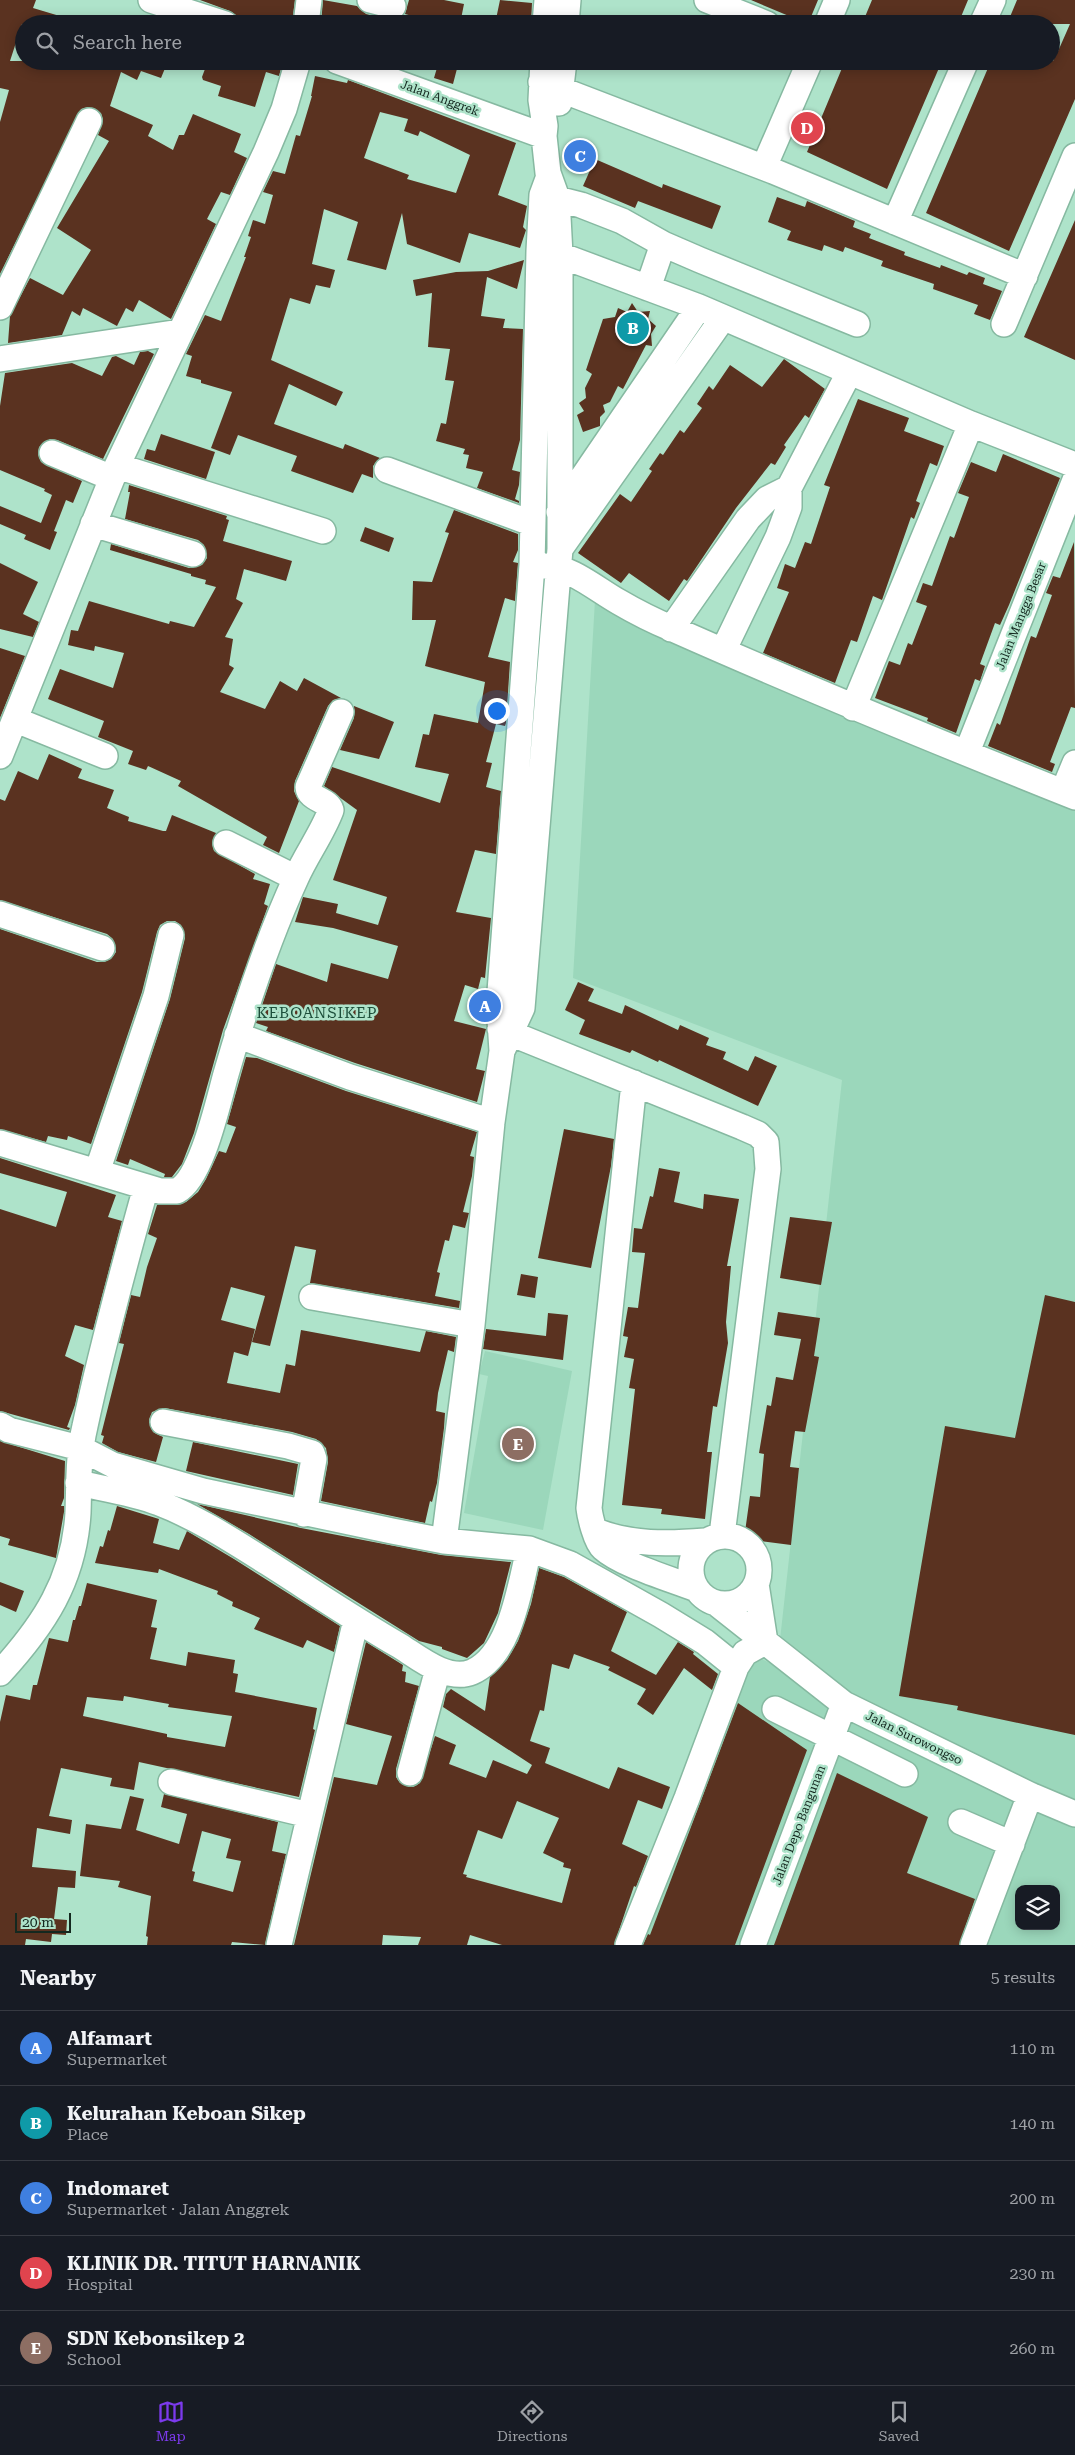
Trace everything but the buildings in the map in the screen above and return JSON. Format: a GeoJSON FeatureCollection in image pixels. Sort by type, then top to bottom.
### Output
{"type":"FeatureCollection","features":[{"type":"Feature","properties":{"kind":"street"},"geometry":{"type":"LineString","coordinates":[[151,0],[198,7],[210,15]]}},
{"type":"Feature","properties":{"kind":"street"},"geometry":{"type":"LineString","coordinates":[[307,15],[309,0]]}},
{"type":"Feature","properties":{"kind":"street"},"geometry":{"type":"LineString","coordinates":[[546,15],[547,0]]}},
{"type":"Feature","properties":{"kind":"street"},"geometry":{"type":"LineString","coordinates":[[567,15],[568,0]]}},
{"type":"Feature","properties":{"kind":"street"},"geometry":{"type":"LineString","coordinates":[[708,0],[745,15]]}},
{"type":"Feature","properties":{"kind":"street"},"geometry":{"type":"LineString","coordinates":[[831,15],[838,0]]}},
{"type":"Feature","properties":{"kind":"street"},"geometry":{"type":"LineString","coordinates":[[986,15],[993,0]]}},
{"type":"Feature","properties":{"kind":"street"},"geometry":{"type":"LineString","coordinates":[[0,756],[115,472],[266,152],[284,109],[295,70]]}},
{"type":"Feature","properties":{"kind":"street","name":"Jalan Anggrek"},"geometry":{"type":"LineString","coordinates":[[364,70],[544,131]]}},
{"type":"Feature","properties":{"kind":"street"},"geometry":{"type":"LineString","coordinates":[[764,167],[806,70]]}},
{"type":"Feature","properties":{"kind":"street"},"geometry":{"type":"LineString","coordinates":[[895,222],[962,70]]}},
{"type":"Feature","properties":{"kind":"street"},"geometry":{"type":"LineString","coordinates":[[505,1037],[522,1008],[559,558],[559,512],[549,253],[549,190],[544,131],[556,114],[549,78]]}},
{"type":"Feature","properties":{"kind":"street"},"geometry":{"type":"LineString","coordinates":[[549,78],[1025,276]]}},
{"type":"Feature","properties":{"kind":"street"},"geometry":{"type":"LineString","coordinates":[[0,307],[89,121]]}},
{"type":"Feature","properties":{"kind":"street"},"geometry":{"type":"LineString","coordinates":[[1004,324],[1075,156]]}},
{"type":"Feature","properties":{"kind":"street"},"geometry":{"type":"LineString","coordinates":[[549,190],[622,221],[664,244],[857,324]]}},
{"type":"Feature","properties":{"kind":"street"},"geometry":{"type":"LineString","coordinates":[[648,288],[664,244]]}},
{"type":"Feature","properties":{"kind":"street"},"geometry":{"type":"LineString","coordinates":[[549,253],[699,307],[971,424],[1075,464]]}},
{"type":"Feature","properties":{"kind":"street"},"geometry":{"type":"LineString","coordinates":[[444,1541],[472,1325],[492,1122],[505,1037],[499,1005],[532,565],[531,523],[549,253]]}},
{"type":"Feature","properties":{"kind":"street"},"geometry":{"type":"LineString","coordinates":[[559,512],[699,307]]}},
{"type":"Feature","properties":{"kind":"street"},"geometry":{"type":"LineString","coordinates":[[532,565],[559,558],[723,318]]}},
{"type":"Feature","properties":{"kind":"street"},"geometry":{"type":"LineString","coordinates":[[0,359],[180,332]]}},
{"type":"Feature","properties":{"kind":"street"},"geometry":{"type":"LineString","coordinates":[[723,650],[778,537],[789,507],[788,488],[849,373]]}},
{"type":"Feature","properties":{"kind":"street"},"geometry":{"type":"LineString","coordinates":[[853,708],[971,424]]}},
{"type":"Feature","properties":{"kind":"street"},"geometry":{"type":"LineString","coordinates":[[52,453],[323,531]]}},
{"type":"Feature","properties":{"kind":"street"},"geometry":{"type":"LineString","coordinates":[[388,470],[531,523]]}},
{"type":"Feature","properties":{"kind":"street","name":"Jalan Mangga Besar"},"geometry":{"type":"LineString","coordinates":[[967,752],[1075,480]]}},
{"type":"Feature","properties":{"kind":"street"},"geometry":{"type":"LineString","coordinates":[[671,629],[748,519],[767,499],[788,488]]}},
{"type":"Feature","properties":{"kind":"street"},"geometry":{"type":"LineString","coordinates":[[93,524],[193,554]]}},
{"type":"Feature","properties":{"kind":"street"},"geometry":{"type":"LineString","coordinates":[[559,558],[620,602],[671,629],[853,708],[967,752],[1069,795],[1075,763]]}},
{"type":"Feature","properties":{"kind":"street"},"geometry":{"type":"LineString","coordinates":[[0,1143],[146,1187],[171,1192],[182,1189],[194,1170],[206,1141],[237,1036],[261,964],[296,878],[331,810],[330,807],[311,795],[308,787],[340,712]]}},
{"type":"Feature","properties":{"kind":"street"},"geometry":{"type":"LineString","coordinates":[[16,720],[105,756]]}},
{"type":"Feature","properties":{"kind":"street"},"geometry":{"type":"LineString","coordinates":[[226,843],[296,878]]}},
{"type":"Feature","properties":{"kind":"street"},"geometry":{"type":"LineString","coordinates":[[0,914],[102,948]]}},
{"type":"Feature","properties":{"kind":"street"},"geometry":{"type":"LineString","coordinates":[[96,1172],[156,996],[172,935]]}},
{"type":"Feature","properties":{"kind":"street"},"geometry":{"type":"LineString","coordinates":[[237,1036],[350,1076],[492,1122]]}},
{"type":"Feature","properties":{"kind":"street"},"geometry":{"type":"LineString","coordinates":[[505,1037],[634,1083],[758,1134],[768,1147],[768,1169],[714,1538],[694,1555],[690,1572],[706,1596]]}},
{"type":"Feature","properties":{"kind":"street"},"geometry":{"type":"LineString","coordinates":[[634,1083],[590,1493],[590,1518],[602,1547],[624,1560],[706,1596],[732,1603],[746,1597],[756,1584]]}},
{"type":"Feature","properties":{"kind":"street"},"geometry":{"type":"LineString","coordinates":[[0,1673],[30,1641],[50,1610],[66,1576],[78,1514],[79,1461],[95,1380],[146,1187]]}},
{"type":"Feature","properties":{"kind":"street"},"geometry":{"type":"LineString","coordinates":[[312,1297],[472,1325]]}},
{"type":"Feature","properties":{"kind":"street"},"geometry":{"type":"LineString","coordinates":[[163,1422],[288,1446],[312,1453],[314,1459],[304,1514]]}},
{"type":"Feature","properties":{"kind":"street"},"geometry":{"type":"LineString","coordinates":[[0,1425],[79,1461],[158,1503],[211,1527],[356,1620],[438,1669],[470,1673],[496,1655],[506,1633],[529,1549]]}},
{"type":"Feature","properties":{"kind":"street"},"geometry":{"type":"LineString","coordinates":[[79,1461],[113,1465],[203,1491],[304,1514],[444,1541],[529,1549],[570,1564],[661,1615],[705,1642],[736,1667]]}},
{"type":"Feature","properties":{"kind":"street"},"geometry":{"type":"LineString","coordinates":[[596,1531],[611,1537],[669,1544],[714,1538],[740,1538],[753,1550],[759,1567],[756,1584],[765,1642],[746,1653],[736,1667],[687,1798],[628,1945]]}},
{"type":"Feature","properties":{"kind":"street","name":"Jalan Surowongso"},"geometry":{"type":"LineString","coordinates":[[706,1596],[844,1704],[1030,1795],[1075,1814]]}},
{"type":"Feature","properties":{"kind":"street"},"geometry":{"type":"LineString","coordinates":[[279,1945],[356,1620]]}},
{"type":"Feature","properties":{"kind":"street"},"geometry":{"type":"LineString","coordinates":[[410,1773],[438,1669]]}},
{"type":"Feature","properties":{"kind":"street","name":"Jalan Depo Bangunan"},"geometry":{"type":"LineString","coordinates":[[753,1945],[844,1704]]}},
{"type":"Feature","properties":{"kind":"street"},"geometry":{"type":"LineString","coordinates":[[776,1709],[905,1774]]}},
{"type":"Feature","properties":{"kind":"street"},"geometry":{"type":"LineString","coordinates":[[171,1782],[309,1815]]}},
{"type":"Feature","properties":{"kind":"street"},"geometry":{"type":"LineString","coordinates":[[973,1945],[1030,1795]]}},
{"type":"Feature","properties":{"kind":"street"},"geometry":{"type":"LineString","coordinates":[[961,1822],[1012,1844]]}},
{"type":"Feature","properties":{"kind":"shaded area"},"geometry":{"type":"Polygon","coordinates":[[[595,600],[1075,810],[1075,1945],[636,1945],[749,1652],[777,1667],[842,1080],[573,978],[595,600]]]}},
{"type":"Feature","properties":{"kind":"shaded area"},"geometry":{"type":"Polygon","coordinates":[[[485,1351],[572,1371],[543,1530],[464,1513],[488,1376],[479,1374],[485,1351]]]}},
{"type":"Feature","properties":{"kind":"place","name":"KLINIK DR. TITUT HARNANIK"},"geometry":{"type":"Point","coordinates":[807,128]}},
{"type":"Feature","properties":{"kind":"place","name":"Indomaret"},"geometry":{"type":"Point","coordinates":[580,156]}},
{"type":"Feature","properties":{"kind":"place","name":"Kelurahan Keboan Sikep"},"geometry":{"type":"Point","coordinates":[633,328]}},
{"type":"Feature","properties":{"kind":"place","name":"Alfamart"},"geometry":{"type":"Point","coordinates":[485,1006]}},
{"type":"Feature","properties":{"kind":"place","name":"SDN Kebonsikep 2"},"geometry":{"type":"Point","coordinates":[518,1444]}},
{"type":"Feature","properties":{"kind":"district","name":"KEBOANSIKEP"},"geometry":{"type":"Point","coordinates":[317,1013]}}]}
